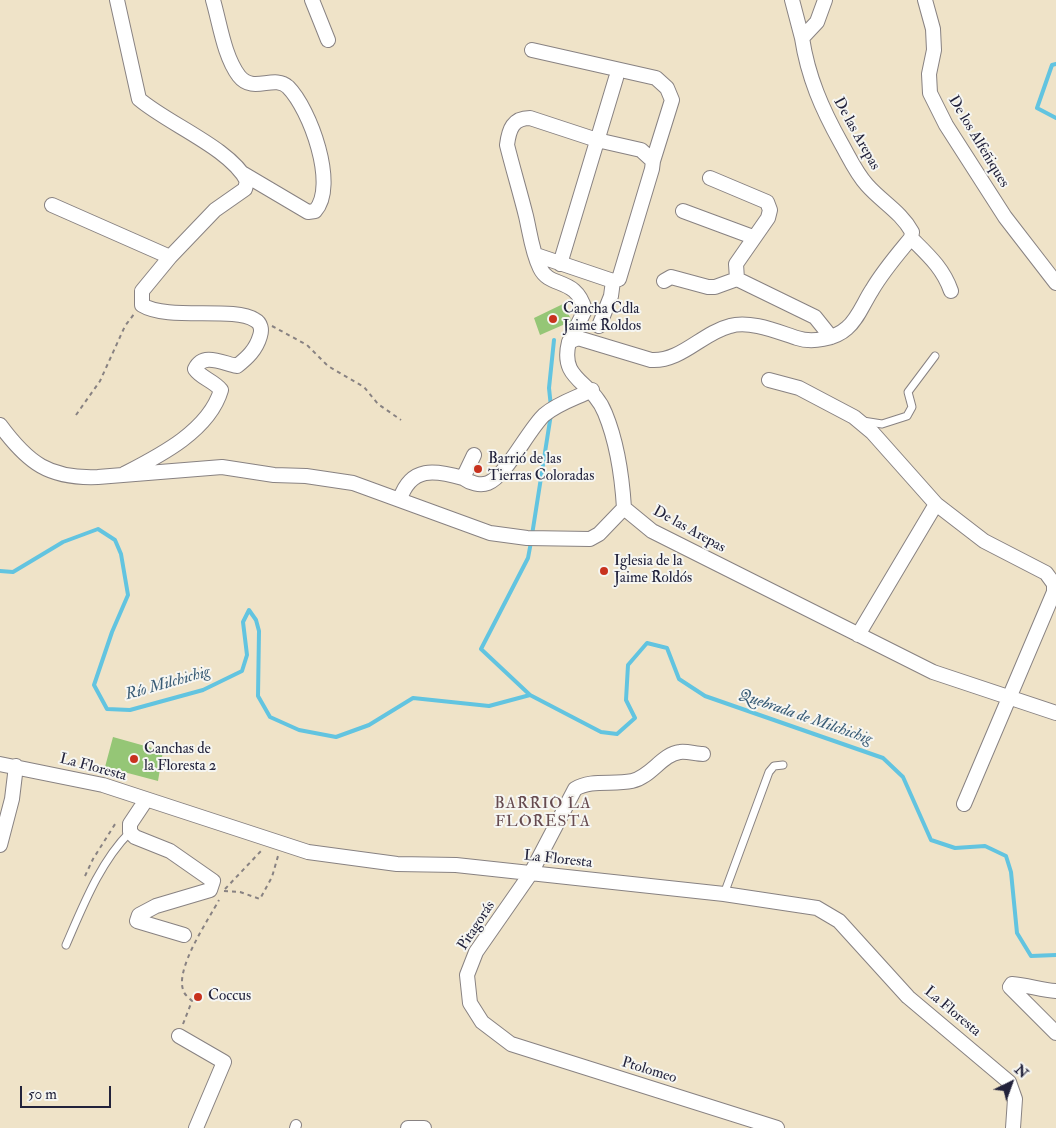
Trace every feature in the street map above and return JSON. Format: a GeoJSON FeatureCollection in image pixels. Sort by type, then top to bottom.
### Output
{"type":"FeatureCollection","features":[{"type":"Feature","properties":{"kind":"street"},"geometry":{"type":"LineString","coordinates":[[117,0],[139,99],[215,149],[242,173],[308,212],[315,211],[320,205],[323,194],[321,161],[313,126],[304,107],[287,86],[281,83],[246,83],[238,75],[232,64],[213,0]]}},
{"type":"Feature","properties":{"kind":"street"},"geometry":{"type":"LineString","coordinates":[[312,0],[328,40]]}},
{"type":"Feature","properties":{"kind":"street"},"geometry":{"type":"LineString","coordinates":[[792,0],[802,38]]}},
{"type":"Feature","properties":{"kind":"street"},"geometry":{"type":"LineString","coordinates":[[802,38],[817,22],[825,0]]}},
{"type":"Feature","properties":{"kind":"street","name":"De los Alfeñiques"},"geometry":{"type":"LineString","coordinates":[[925,0],[933,29],[934,50],[929,74],[930,93],[946,125],[1005,216],[1056,283]]}},
{"type":"Feature","properties":{"kind":"street","name":"De las Arepas"},"geometry":{"type":"LineString","coordinates":[[802,38],[807,70],[822,108],[854,168],[866,184],[907,223],[912,232],[911,238],[939,266],[946,276],[951,291]]}},
{"type":"Feature","properties":{"kind":"street"},"geometry":{"type":"LineString","coordinates":[[532,50],[656,78],[666,88],[672,100],[619,279],[613,281],[536,255]]}},
{"type":"Feature","properties":{"kind":"street"},"geometry":{"type":"LineString","coordinates":[[560,264],[616,78]]}},
{"type":"Feature","properties":{"kind":"street"},"geometry":{"type":"LineString","coordinates":[[0,425],[28,459],[62,475],[79,478],[202,468],[239,468],[353,483],[490,534],[532,538],[590,538],[604,530],[624,508],[617,454],[605,413],[592,390],[571,372],[566,363],[568,342],[585,310],[583,302],[572,287],[551,278],[540,269],[507,145],[508,133],[514,123],[522,118],[530,118],[597,140],[641,150],[653,160]]}},
{"type":"Feature","properties":{"kind":"street"},"geometry":{"type":"LineString","coordinates":[[124,474],[162,454],[198,425],[212,408],[221,390],[210,379],[198,374],[195,370],[201,360],[208,359],[236,366],[254,350],[260,338],[260,324],[254,319],[239,315],[148,308],[142,304],[142,291],[170,257],[214,210],[245,189],[247,181],[242,173]]}},
{"type":"Feature","properties":{"kind":"street"},"geometry":{"type":"LineString","coordinates":[[710,178],[767,202],[770,210],[768,218],[736,264],[737,279]]}},
{"type":"Feature","properties":{"kind":"street"},"geometry":{"type":"LineString","coordinates":[[52,205],[170,257]]}},
{"type":"Feature","properties":{"kind":"street"},"geometry":{"type":"LineString","coordinates":[[683,211],[753,237]]}},
{"type":"Feature","properties":{"kind":"street"},"geometry":{"type":"LineString","coordinates":[[568,342],[578,338],[652,360],[664,361],[706,336],[732,325],[756,326],[804,340],[830,337],[847,328],[882,274],[911,238]]}},
{"type":"Feature","properties":{"kind":"street"},"geometry":{"type":"LineString","coordinates":[[664,281],[671,277],[715,287],[737,279],[816,317],[830,337]]}},
{"type":"Feature","properties":{"kind":"street"},"geometry":{"type":"LineString","coordinates":[[599,326],[611,296],[613,281]]}},
{"type":"Feature","properties":{"kind":"street"},"geometry":{"type":"LineString","coordinates":[[769,380],[799,388],[854,418],[872,432],[936,504],[984,541],[1046,573],[1054,584],[1054,592],[1011,698],[964,804]]}},
{"type":"Feature","properties":{"kind":"street"},"geometry":{"type":"LineString","coordinates":[[400,499],[404,487],[428,471],[439,471],[477,484],[488,484],[543,416],[560,405],[592,390]]}},
{"type":"Feature","properties":{"kind":"street"},"geometry":{"type":"LineString","coordinates":[[463,478],[474,455]]}},
{"type":"Feature","properties":{"kind":"street"},"geometry":{"type":"LineString","coordinates":[[858,635],[936,504]]}},
{"type":"Feature","properties":{"kind":"street","name":"De las Arepas"},"geometry":{"type":"LineString","coordinates":[[624,508],[652,531],[933,672],[1056,713]]}},
{"type":"Feature","properties":{"kind":"street","name":"Pitagorás"},"geometry":{"type":"LineString","coordinates":[[511,1044],[482,1022],[470,1003],[467,975],[476,952],[531,873],[575,789],[589,784],[612,785],[645,778],[670,756],[680,752],[703,754]]}},
{"type":"Feature","properties":{"kind":"street","name":"La Floresta"},"geometry":{"type":"LineString","coordinates":[[0,764],[103,786],[308,852],[397,864],[456,865],[724,894],[818,908],[839,921],[908,997],[1009,1082],[1015,1099],[1013,1128]]}},
{"type":"Feature","properties":{"kind":"street"},"geometry":{"type":"LineString","coordinates":[[0,845],[12,799],[16,766]]}},
{"type":"Feature","properties":{"kind":"street"},"geometry":{"type":"LineString","coordinates":[[146,800],[130,824],[130,832],[134,837],[170,850],[213,881],[210,890],[156,906],[139,915],[138,921],[144,924],[184,936]]}},
{"type":"Feature","properties":{"kind":"street"},"geometry":{"type":"LineString","coordinates":[[1056,991],[1041,990],[1016,984],[1012,984],[1010,987],[1056,1033]]}},
{"type":"Feature","properties":{"kind":"street"},"geometry":{"type":"LineString","coordinates":[[179,1036],[224,1062],[196,1128]]}},
{"type":"Feature","properties":{"kind":"street","name":"Ptolomeo"},"geometry":{"type":"LineString","coordinates":[[511,1044],[777,1128]]}},
{"type":"Feature","properties":{"kind":"street"},"geometry":{"type":"LineString","coordinates":[[408,1128],[424,1128]]}},
{"type":"Feature","properties":{"kind":"lane"},"geometry":{"type":"LineString","coordinates":[[854,418],[882,424],[907,416],[912,406],[908,392],[935,356]]}},
{"type":"Feature","properties":{"kind":"lane"},"geometry":{"type":"LineString","coordinates":[[724,894],[768,772],[774,766],[783,765]]}},
{"type":"Feature","properties":{"kind":"lane"},"geometry":{"type":"LineString","coordinates":[[66,945],[106,864],[120,842],[130,832]]}},
{"type":"Feature","properties":{"kind":"path"},"geometry":{"type":"LineString","coordinates":[[76,416],[106,371],[125,326],[142,304]]}},
{"type":"Feature","properties":{"kind":"path"},"geometry":{"type":"LineString","coordinates":[[260,324],[277,326],[307,345],[328,366],[364,387],[378,404],[401,420]]}},
{"type":"Feature","properties":{"kind":"path"},"geometry":{"type":"LineString","coordinates":[[85,876],[93,858],[119,818]]}},
{"type":"Feature","properties":{"kind":"path"},"geometry":{"type":"LineString","coordinates":[[277,842],[272,877],[260,899],[240,892],[223,891],[277,842]]}},
{"type":"Feature","properties":{"kind":"path"},"geometry":{"type":"LineString","coordinates":[[179,1036],[192,1001],[184,992],[182,982],[186,961],[219,899]]}},
{"type":"Feature","properties":{"kind":"green space","name":"Cancha Cdla Jaime Roldos"},"geometry":{"type":"Polygon","coordinates":[[[563,304],[572,321],[540,335],[534,318],[563,304]]]}},
{"type":"Feature","properties":{"kind":"green space","name":"Canchas de la Floresta 2"},"geometry":{"type":"Polygon","coordinates":[[[113,737],[163,751],[158,781],[105,767],[113,737]]]}},
{"type":"Feature","properties":{"kind":"waterway"},"geometry":{"type":"LineString","coordinates":[[1056,64],[1052,65],[1037,108],[1056,118]]}},
{"type":"Feature","properties":{"kind":"waterway"},"geometry":{"type":"LineString","coordinates":[[551,407],[549,388],[554,340]]}},
{"type":"Feature","properties":{"kind":"waterway"},"geometry":{"type":"LineString","coordinates":[[532,535],[551,414]]}},
{"type":"Feature","properties":{"kind":"waterway","name":"Río Milchichig"},"geometry":{"type":"LineString","coordinates":[[0,571],[13,572],[63,542],[98,529],[115,540],[121,554],[128,595],[112,632],[94,685],[107,709],[130,710],[203,690],[242,671],[247,655],[243,622],[249,610],[256,620],[259,631],[258,696],[270,717],[299,730],[336,737],[369,725],[413,698],[489,706],[530,695]]}},
{"type":"Feature","properties":{"kind":"waterway","name":"Quebrada de Milchichig"},"geometry":{"type":"LineString","coordinates":[[531,542],[528,558],[481,649],[530,695],[601,732],[617,734],[635,718],[626,700],[628,665],[647,643],[667,648],[679,679],[705,696],[883,758],[903,777],[931,840],[955,848],[985,846],[1006,856],[1011,872],[1017,933],[1031,956],[1056,955]]}},
{"type":"Feature","properties":{"kind":"place","name":"Cancha Cdla Jaime Roldos"},"geometry":{"type":"Point","coordinates":[553,319]}},
{"type":"Feature","properties":{"kind":"place","name":"Barrió de las Tierras Coloradas"},"geometry":{"type":"Point","coordinates":[478,469]}},
{"type":"Feature","properties":{"kind":"place","name":"Iglesia de la Jaime Roldós"},"geometry":{"type":"Point","coordinates":[604,571]}},
{"type":"Feature","properties":{"kind":"place","name":"Canchas de la Floresta 2"},"geometry":{"type":"Point","coordinates":[134,759]}},
{"type":"Feature","properties":{"kind":"place","name":"Coccus"},"geometry":{"type":"Point","coordinates":[198,997]}},
{"type":"Feature","properties":{"kind":"district","name":"BARRIO LA FLORESTA"},"geometry":{"type":"Point","coordinates":[543,814]}}]}
